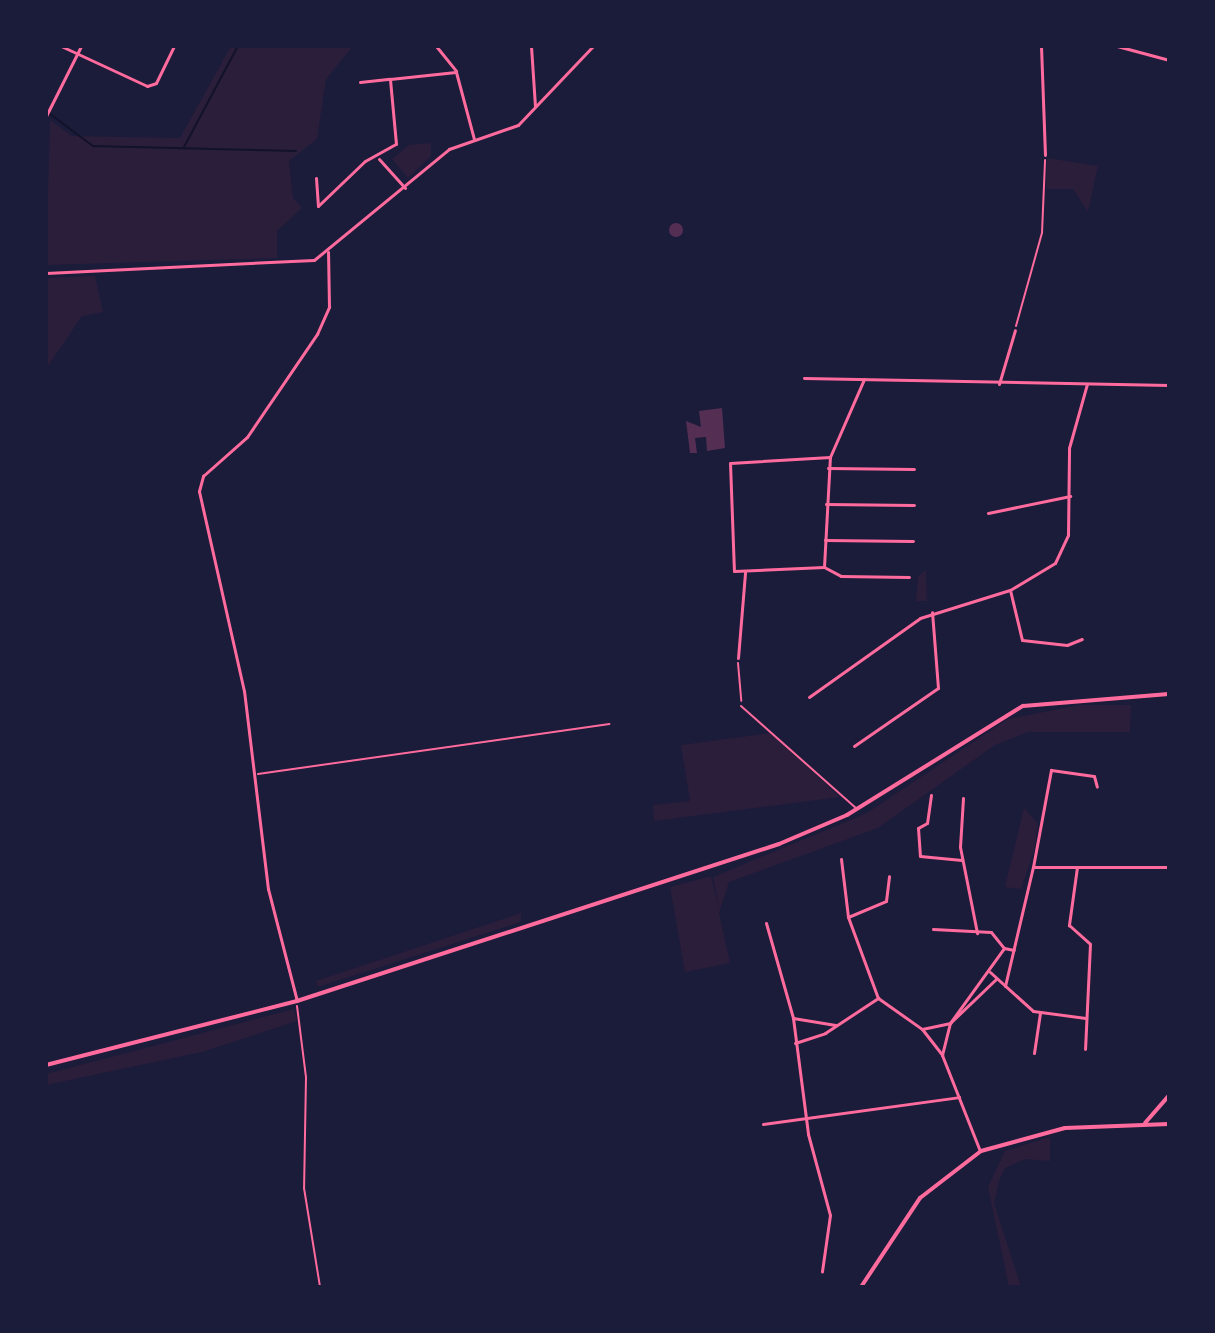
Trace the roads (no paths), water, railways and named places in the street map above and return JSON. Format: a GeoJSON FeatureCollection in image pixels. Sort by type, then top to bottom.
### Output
{"type":"FeatureCollection","features":[{"type":"Feature","properties":{"kind":"main road"},"geometry":{"type":"LineString","coordinates":[[46,1065],[297,1001],[779,844],[857,809],[1023,706],[1169,694]]}},
{"type":"Feature","properties":{"kind":"main road"},"geometry":{"type":"LineString","coordinates":[[1143,1124],[1169,1095]]}},
{"type":"Feature","properties":{"kind":"main road"},"geometry":{"type":"LineString","coordinates":[[861,1287],[920,1198],[981,1151],[1022,1136],[1169,1124]]}},
{"type":"Feature","properties":{"kind":"street"},"geometry":{"type":"LineString","coordinates":[[61,46],[147,86],[156,83],[174,46]]}},
{"type":"Feature","properties":{"kind":"street"},"geometry":{"type":"LineString","coordinates":[[46,115],[81,46]]}},
{"type":"Feature","properties":{"kind":"street"},"geometry":{"type":"LineString","coordinates":[[436,46],[456,72],[474,139]]}},
{"type":"Feature","properties":{"kind":"street"},"geometry":{"type":"LineString","coordinates":[[531,46],[535,106]]}},
{"type":"Feature","properties":{"kind":"street"},"geometry":{"type":"LineString","coordinates":[[46,273],[273,264],[328,252],[405,188],[435,158],[474,139],[518,125],[593,46]]}},
{"type":"Feature","properties":{"kind":"street"},"geometry":{"type":"LineString","coordinates":[[1041,46],[1045,155]]}},
{"type":"Feature","properties":{"kind":"street"},"geometry":{"type":"LineString","coordinates":[[1117,46],[1136,48],[1169,60]]}},
{"type":"Feature","properties":{"kind":"street"},"geometry":{"type":"LineString","coordinates":[[360,82],[456,72]]}},
{"type":"Feature","properties":{"kind":"street"},"geometry":{"type":"LineString","coordinates":[[316,178],[318,206],[365,161],[379,159],[396,144],[390,79]]}},
{"type":"Feature","properties":{"kind":"street"},"geometry":{"type":"LineString","coordinates":[[379,159],[405,188]]}},
{"type":"Feature","properties":{"kind":"street"},"geometry":{"type":"LineString","coordinates":[[297,1001],[268,889],[258,774],[199,491],[203,476],[247,437],[317,334],[329,307],[328,252]]}},
{"type":"Feature","properties":{"kind":"street"},"geometry":{"type":"LineString","coordinates":[[999,384],[1015,330]]}},
{"type":"Feature","properties":{"kind":"street"},"geometry":{"type":"LineString","coordinates":[[804,378],[1169,385]]}},
{"type":"Feature","properties":{"kind":"street"},"geometry":{"type":"LineString","coordinates":[[824,567],[830,457],[864,379]]}},
{"type":"Feature","properties":{"kind":"street"},"geometry":{"type":"LineString","coordinates":[[809,697],[932,612],[1010,590],[1062,554],[1070,496],[1069,448],[1087,384]]}},
{"type":"Feature","properties":{"kind":"street"},"geometry":{"type":"LineString","coordinates":[[830,457],[730,463],[734,571],[824,567],[841,576],[909,577]]}},
{"type":"Feature","properties":{"kind":"street"},"geometry":{"type":"LineString","coordinates":[[828,468],[914,469]]}},
{"type":"Feature","properties":{"kind":"street"},"geometry":{"type":"LineString","coordinates":[[988,513],[1070,496]]}},
{"type":"Feature","properties":{"kind":"street"},"geometry":{"type":"LineString","coordinates":[[826,504],[914,505]]}},
{"type":"Feature","properties":{"kind":"street"},"geometry":{"type":"LineString","coordinates":[[825,540],[913,541]]}},
{"type":"Feature","properties":{"kind":"street"},"geometry":{"type":"LineString","coordinates":[[738,658],[745,572]]}},
{"type":"Feature","properties":{"kind":"street"},"geometry":{"type":"LineString","coordinates":[[1010,590],[1022,640],[1067,645],[1082,639]]}},
{"type":"Feature","properties":{"kind":"street"},"geometry":{"type":"LineString","coordinates":[[854,746],[938,688],[932,612]]}},
{"type":"Feature","properties":{"kind":"street"},"geometry":{"type":"LineString","coordinates":[[1005,986],[1033,867],[1051,770],[1094,776],[1097,787]]}},
{"type":"Feature","properties":{"kind":"street"},"geometry":{"type":"LineString","coordinates":[[931,795],[927,823],[918,828],[920,856],[962,860]]}},
{"type":"Feature","properties":{"kind":"street"},"geometry":{"type":"LineString","coordinates":[[963,798],[962,860],[977,933]]}},
{"type":"Feature","properties":{"kind":"street"},"geometry":{"type":"LineString","coordinates":[[841,859],[848,917],[878,998],[922,1029],[942,1055],[981,1151]]}},
{"type":"Feature","properties":{"kind":"street"},"geometry":{"type":"LineString","coordinates":[[1033,867],[1169,867]]}},
{"type":"Feature","properties":{"kind":"street"},"geometry":{"type":"LineString","coordinates":[[1077,867],[1069,925],[1090,944],[1085,1049]]}},
{"type":"Feature","properties":{"kind":"street"},"geometry":{"type":"LineString","coordinates":[[848,917],[886,901],[889,876]]}},
{"type":"Feature","properties":{"kind":"street"},"geometry":{"type":"LineString","coordinates":[[766,923],[793,1018],[795,1043],[830,1215],[822,1271]]}},
{"type":"Feature","properties":{"kind":"street"},"geometry":{"type":"LineString","coordinates":[[933,929],[991,932],[1004,948],[1014,950]]}},
{"type":"Feature","properties":{"kind":"street"},"geometry":{"type":"LineString","coordinates":[[942,1055],[953,1009],[990,972],[1004,948]]}},
{"type":"Feature","properties":{"kind":"street"},"geometry":{"type":"LineString","coordinates":[[990,972],[1040,1013],[1086,1018]]}},
{"type":"Feature","properties":{"kind":"street"},"geometry":{"type":"LineString","coordinates":[[922,1029],[950,1023],[996,979]]}},
{"type":"Feature","properties":{"kind":"street"},"geometry":{"type":"LineString","coordinates":[[795,1043],[835,1025],[878,998]]}},
{"type":"Feature","properties":{"kind":"street"},"geometry":{"type":"LineString","coordinates":[[1034,1053],[1040,1013]]}},
{"type":"Feature","properties":{"kind":"street"},"geometry":{"type":"LineString","coordinates":[[793,1018],[835,1025]]}},
{"type":"Feature","properties":{"kind":"street"},"geometry":{"type":"LineString","coordinates":[[763,1124],[890,1101],[959,1097]]}},
{"type":"Feature","properties":{"kind":"lane"},"geometry":{"type":"LineString","coordinates":[[741,706],[857,809]]}},
{"type":"Feature","properties":{"kind":"lane"},"geometry":{"type":"LineString","coordinates":[[258,774],[609,724]]}},
{"type":"Feature","properties":{"kind":"waterway"},"geometry":{"type":"LineString","coordinates":[[184,147],[238,46]]}},
{"type":"Feature","properties":{"kind":"waterway"},"geometry":{"type":"LineString","coordinates":[[46,111],[93,146],[296,151]]}}]}
